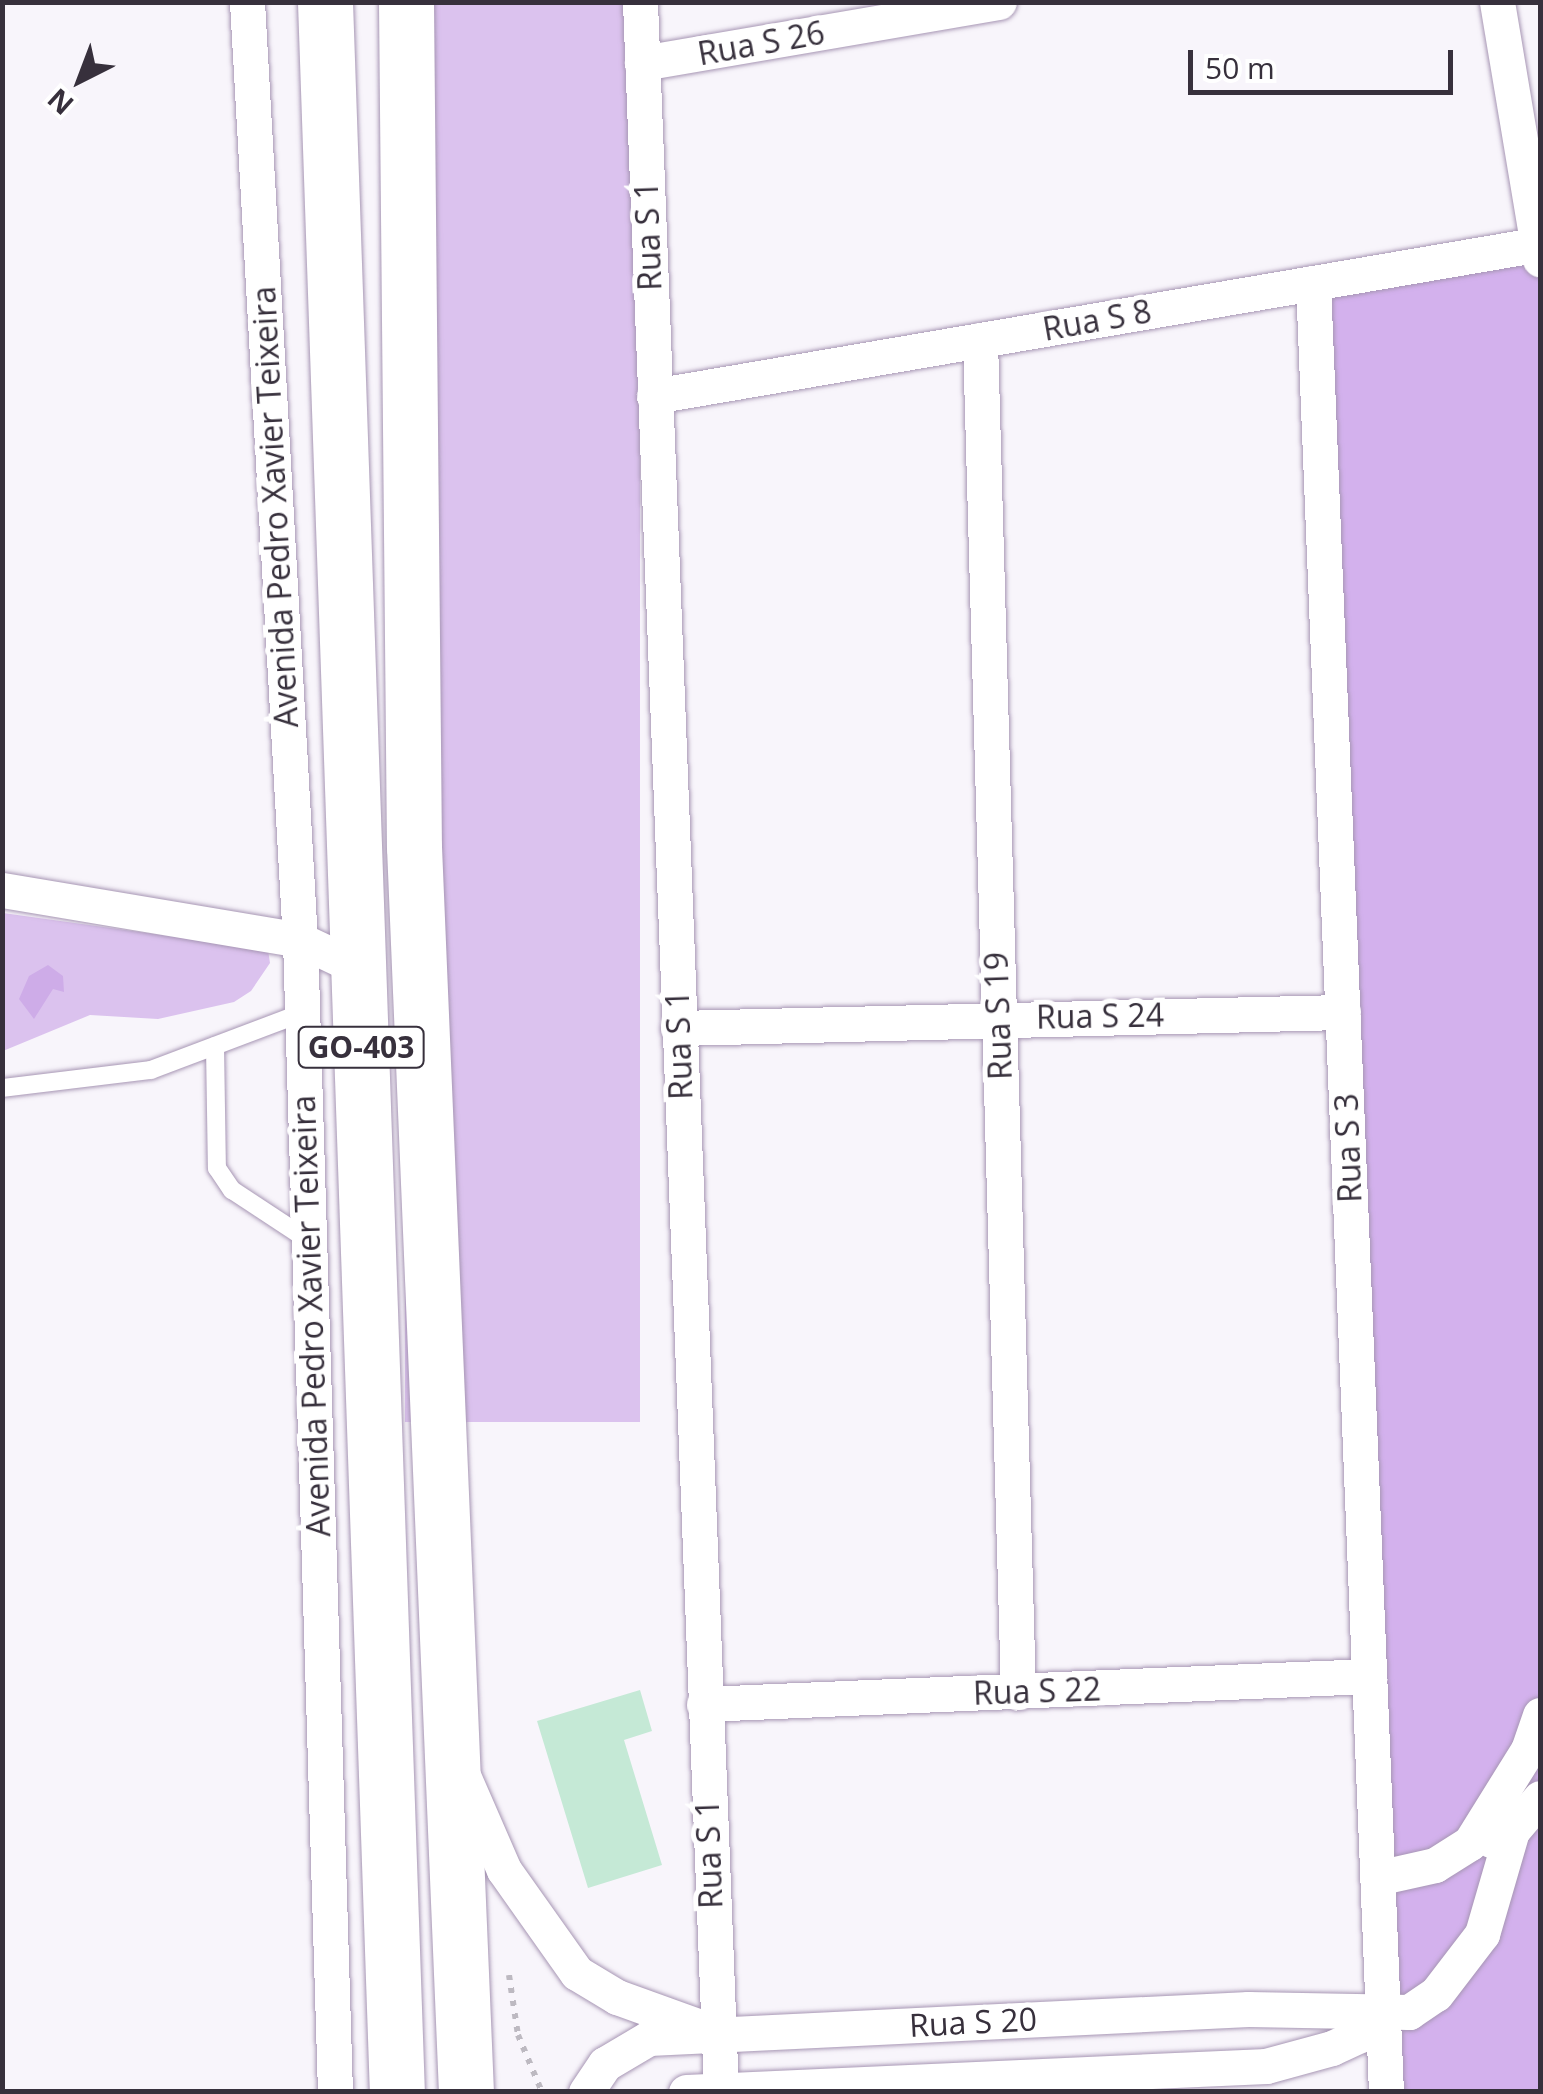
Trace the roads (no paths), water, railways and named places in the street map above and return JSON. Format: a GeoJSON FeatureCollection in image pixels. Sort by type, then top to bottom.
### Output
{"type":"FeatureCollection","features":[{"type":"Feature","properties":{"kind":"main road","name":"GO-403"},"geometry":{"type":"LineString","coordinates":[[325,2],[397,2092]]}},
{"type":"Feature","properties":{"kind":"main road","name":"GO-403"},"geometry":{"type":"LineString","coordinates":[[406,2],[414,846],[466,2092]]}},
{"type":"Feature","properties":{"kind":"street","name":"Avenida Pedro Xavier Teixeira"},"geometry":{"type":"LineString","coordinates":[[247,2],[300,940],[335,2092]]}},
{"type":"Feature","properties":{"kind":"street","name":"Rua S 1"},"geometry":{"type":"LineString","coordinates":[[640,2],[721,2087]]}},
{"type":"Feature","properties":{"kind":"street","name":"Rua S 26"},"geometry":{"type":"LineString","coordinates":[[642,63],[999,2]]}},
{"type":"Feature","properties":{"kind":"street"},"geometry":{"type":"LineString","coordinates":[[1497,2],[1539,250]]}},
{"type":"Feature","properties":{"kind":"street","name":"Rua S 8"},"geometry":{"type":"LineString","coordinates":[[654,396],[1314,283],[1539,250]]}},
{"type":"Feature","properties":{"kind":"street","name":"Rua S 3"},"geometry":{"type":"LineString","coordinates":[[1314,283],[1386,2092]]}},
{"type":"Feature","properties":{"kind":"street","name":"Rua S 19"},"geometry":{"type":"LineString","coordinates":[[980,340],[1018,1692]]}},
{"type":"Feature","properties":{"kind":"street"},"geometry":{"type":"LineString","coordinates":[[2,890],[300,940],[359,968]]}},
{"type":"Feature","properties":{"kind":"street","name":"Rua S 24"},"geometry":{"type":"LineString","coordinates":[[678,1028],[1343,1012]]}},
{"type":"Feature","properties":{"kind":"street"},"geometry":{"type":"LineString","coordinates":[[309,1240],[368,1253]]}},
{"type":"Feature","properties":{"kind":"street","name":"Rua S 22"},"geometry":{"type":"LineString","coordinates":[[704,1704],[1369,1676]]}},
{"type":"Feature","properties":{"kind":"street"},"geometry":{"type":"LineString","coordinates":[[1435,1865],[1470,1842],[1528,1750],[1540,1715]]}},
{"type":"Feature","properties":{"kind":"street"},"geometry":{"type":"LineString","coordinates":[[452,1750],[504,1870],[576,1973],[617,1996],[716,2033]]}},
{"type":"Feature","properties":{"kind":"street"},"geometry":{"type":"LineString","coordinates":[[1377,1878],[1435,1865],[1512,1830],[1540,1798]]}},
{"type":"Feature","properties":{"kind":"street","name":"Rua S 20"},"geometry":{"type":"LineString","coordinates":[[586,2092],[604,2064],[650,2038],[1248,2010],[1409,2012],[1463,1964],[1482,1934],[1512,1830]]}},
{"type":"Feature","properties":{"kind":"street","name":"Rua S 20"},"geometry":{"type":"LineString","coordinates":[[686,2092],[721,2087],[1266,2066],[1360,2036],[1382,2012]]}},
{"type":"Feature","properties":{"kind":"lane"},"geometry":{"type":"LineString","coordinates":[[2,1088],[151,1070],[302,1013]]}},
{"type":"Feature","properties":{"kind":"lane"},"geometry":{"type":"LineString","coordinates":[[215,1046],[217,1168],[232,1190],[309,1240]]}}]}
